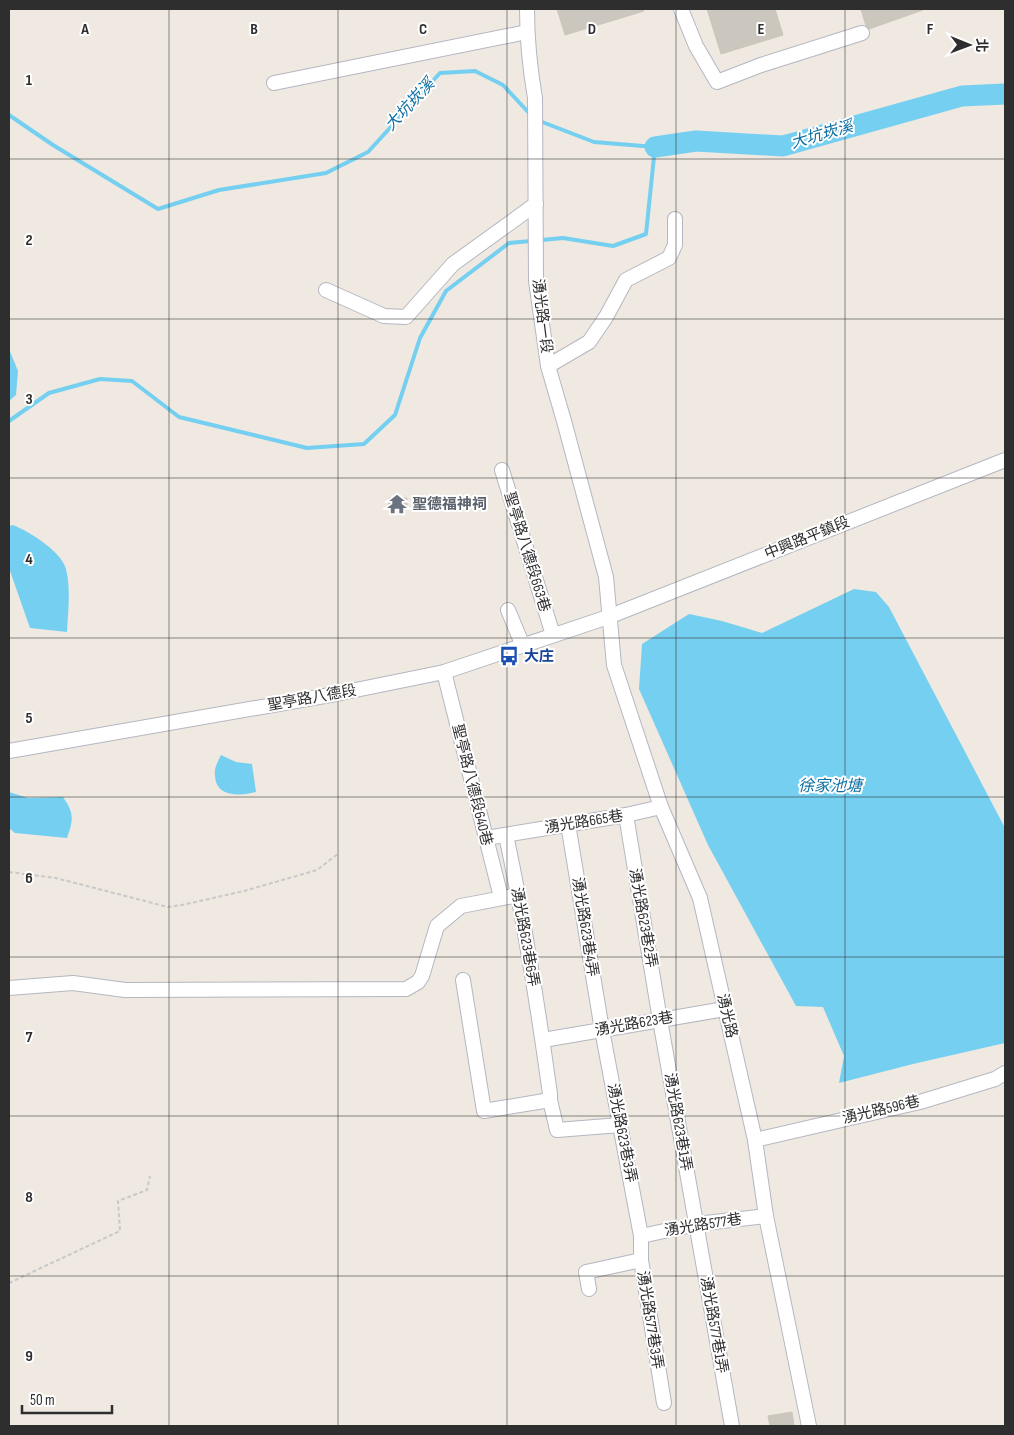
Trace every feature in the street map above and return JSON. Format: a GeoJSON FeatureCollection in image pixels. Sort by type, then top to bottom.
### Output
{"type":"FeatureCollection","features":[{"type":"Feature","properties":{"kind":"street","name":"湧光路一段"},"geometry":{"type":"LineString","coordinates":[[527,9],[527,32],[536,98],[536,281],[548,366],[606,578],[608,617]]}},
{"type":"Feature","properties":{"kind":"street"},"geometry":{"type":"LineString","coordinates":[[681,9],[696,46],[716,82],[862,33]]}},
{"type":"Feature","properties":{"kind":"street"},"geometry":{"type":"LineString","coordinates":[[274,83],[527,32]]}},
{"type":"Feature","properties":{"kind":"street"},"geometry":{"type":"LineString","coordinates":[[326,290],[384,316],[406,318],[453,264],[536,204]]}},
{"type":"Feature","properties":{"kind":"street"},"geometry":{"type":"LineString","coordinates":[[548,366],[589,342],[606,317],[626,280],[669,258],[674,245],[675,219]]}},
{"type":"Feature","properties":{"kind":"street","name":"中興路平鎮段"},"geometry":{"type":"LineString","coordinates":[[608,617],[1005,460]]}},
{"type":"Feature","properties":{"kind":"street","name":"聖亭路八德段663巷"},"geometry":{"type":"LineString","coordinates":[[502,470],[553,635]]}},
{"type":"Feature","properties":{"kind":"street"},"geometry":{"type":"LineString","coordinates":[[508,610],[523,646]]}},
{"type":"Feature","properties":{"kind":"street","name":"聖亭路八德段"},"geometry":{"type":"LineString","coordinates":[[9,750],[336,694],[444,672],[608,617]]}},
{"type":"Feature","properties":{"kind":"street","name":"湧光路"},"geometry":{"type":"LineString","coordinates":[[608,617],[614,665],[661,807],[700,898],[755,1140],[766,1216],[809,1426]]}},
{"type":"Feature","properties":{"kind":"street","name":"聖亭路八德段640巷"},"geometry":{"type":"LineString","coordinates":[[444,672],[502,898]]}},
{"type":"Feature","properties":{"kind":"street","name":"湧光路665巷"},"geometry":{"type":"LineString","coordinates":[[486,838],[626,815],[661,807]]}},
{"type":"Feature","properties":{"kind":"street","name":"湧光路623巷2弄"},"geometry":{"type":"LineString","coordinates":[[626,815],[660,1020]]}},
{"type":"Feature","properties":{"kind":"street","name":"湧光路623巷4弄"},"geometry":{"type":"LineString","coordinates":[[568,824],[602,1030]]}},
{"type":"Feature","properties":{"kind":"street","name":"湧光路623巷6弄"},"geometry":{"type":"LineString","coordinates":[[506,834],[519,894],[543,1040],[550,1100],[557,1130],[620,1125]]}},
{"type":"Feature","properties":{"kind":"street"},"geometry":{"type":"LineString","coordinates":[[9,988],[73,984],[125,990],[406,989],[418,982],[422,976],[437,926],[461,906],[519,894]]}},
{"type":"Feature","properties":{"kind":"street"},"geometry":{"type":"LineString","coordinates":[[463,980],[484,1111],[550,1100]]}},
{"type":"Feature","properties":{"kind":"street","name":"湧光路623巷"},"geometry":{"type":"LineString","coordinates":[[543,1040],[725,1009]]}},
{"type":"Feature","properties":{"kind":"street","name":"湧光路623巷1弄"},"geometry":{"type":"LineString","coordinates":[[660,1020],[697,1224]]}},
{"type":"Feature","properties":{"kind":"street","name":"湧光路623巷3弄"},"geometry":{"type":"LineString","coordinates":[[602,1030],[641,1236]]}},
{"type":"Feature","properties":{"kind":"street","name":"湧光路596巷"},"geometry":{"type":"LineString","coordinates":[[755,1140],[920,1102],[995,1079],[1005,1073]]}},
{"type":"Feature","properties":{"kind":"street","name":"湧光路577巷"},"geometry":{"type":"LineString","coordinates":[[641,1236],[697,1224],[766,1216]]}},
{"type":"Feature","properties":{"kind":"street","name":"湧光路577巷1弄"},"geometry":{"type":"LineString","coordinates":[[697,1224],[732,1426]]}},
{"type":"Feature","properties":{"kind":"street","name":"湧光路577巷3弄"},"geometry":{"type":"LineString","coordinates":[[641,1236],[641,1260],[664,1404]]}},
{"type":"Feature","properties":{"kind":"street"},"geometry":{"type":"LineString","coordinates":[[589,1289],[586,1272],[641,1260]]}},
{"type":"Feature","properties":{"kind":"path"},"geometry":{"type":"LineString","coordinates":[[9,872],[56,878],[168,906],[182,905],[244,891],[317,870],[339,853]]}},
{"type":"Feature","properties":{"kind":"path"},"geometry":{"type":"LineString","coordinates":[[9,1283],[120,1231],[118,1201],[147,1190],[150,1176]]}},
{"type":"Feature","properties":{"kind":"water"},"geometry":{"type":"Polygon","coordinates":[[[9,349],[18,371],[16,395],[9,401],[9,349]]]}},
{"type":"Feature","properties":{"kind":"water"},"geometry":{"type":"Polygon","coordinates":[[[13,525],[44,543],[63,562],[66,569],[69,600],[67,632],[30,628],[9,568],[9,526],[13,525]]]}},
{"type":"Feature","properties":{"kind":"water","name":"徐家池塘"},"geometry":{"type":"Polygon","coordinates":[[[854,589],[876,592],[889,607],[1005,828],[1005,1043],[839,1083],[844,1056],[823,1007],[796,1006],[708,845],[639,689],[642,644],[689,614],[722,621],[762,633],[854,589]]]}},
{"type":"Feature","properties":{"kind":"water"},"geometry":{"type":"Polygon","coordinates":[[[221,755],[236,762],[252,764],[256,792],[233,794],[223,791],[219,787],[216,782],[215,772],[221,755]]]}},
{"type":"Feature","properties":{"kind":"water"},"geometry":{"type":"Polygon","coordinates":[[[9,792],[28,798],[63,797],[72,816],[67,838],[15,833],[9,828],[9,792]]]}},
{"type":"Feature","properties":{"kind":"building"},"geometry":{"type":"Polygon","coordinates":[[[557,9],[643,9],[644,11],[565,35],[557,9]]]}},
{"type":"Feature","properties":{"kind":"building"},"geometry":{"type":"Polygon","coordinates":[[[707,9],[775,9],[783,35],[721,54],[707,9]]]}},
{"type":"Feature","properties":{"kind":"building"},"geometry":{"type":"Polygon","coordinates":[[[861,9],[923,10],[869,29],[866,26],[861,9]]]}},
{"type":"Feature","properties":{"kind":"building","name":"聖德福神祠"},"geometry":{"type":"Polygon","coordinates":[[[389,498],[407,498],[407,509],[388,509],[389,498]]]}},
{"type":"Feature","properties":{"kind":"building"},"geometry":{"type":"Polygon","coordinates":[[[792,1412],[794,1426],[770,1426],[768,1416],[792,1412]]]}},
{"type":"Feature","properties":{"kind":"waterway","name":"大坑崁溪"},"geometry":{"type":"LineString","coordinates":[[9,115],[53,145],[158,209],[219,190],[326,173],[368,152],[440,73],[475,71],[503,85],[530,114]]}},
{"type":"Feature","properties":{"kind":"waterway","name":"大坑崁溪"},"geometry":{"type":"LineString","coordinates":[[655,147],[696,141],[783,146],[962,96],[1005,94]]}},
{"type":"Feature","properties":{"kind":"waterway"},"geometry":{"type":"LineString","coordinates":[[9,421],[49,393],[100,379],[132,381],[179,417],[307,448],[364,444],[395,415],[420,338],[446,291],[509,243],[563,238],[613,246],[646,234],[655,147],[594,142],[537,120]]}},
{"type":"Feature","properties":{"kind":"place","name":"聖德福神祠"},"geometry":{"type":"Point","coordinates":[397,504]}},
{"type":"Feature","properties":{"kind":"place","name":"大庄"},"geometry":{"type":"Point","coordinates":[509,656]}}]}
